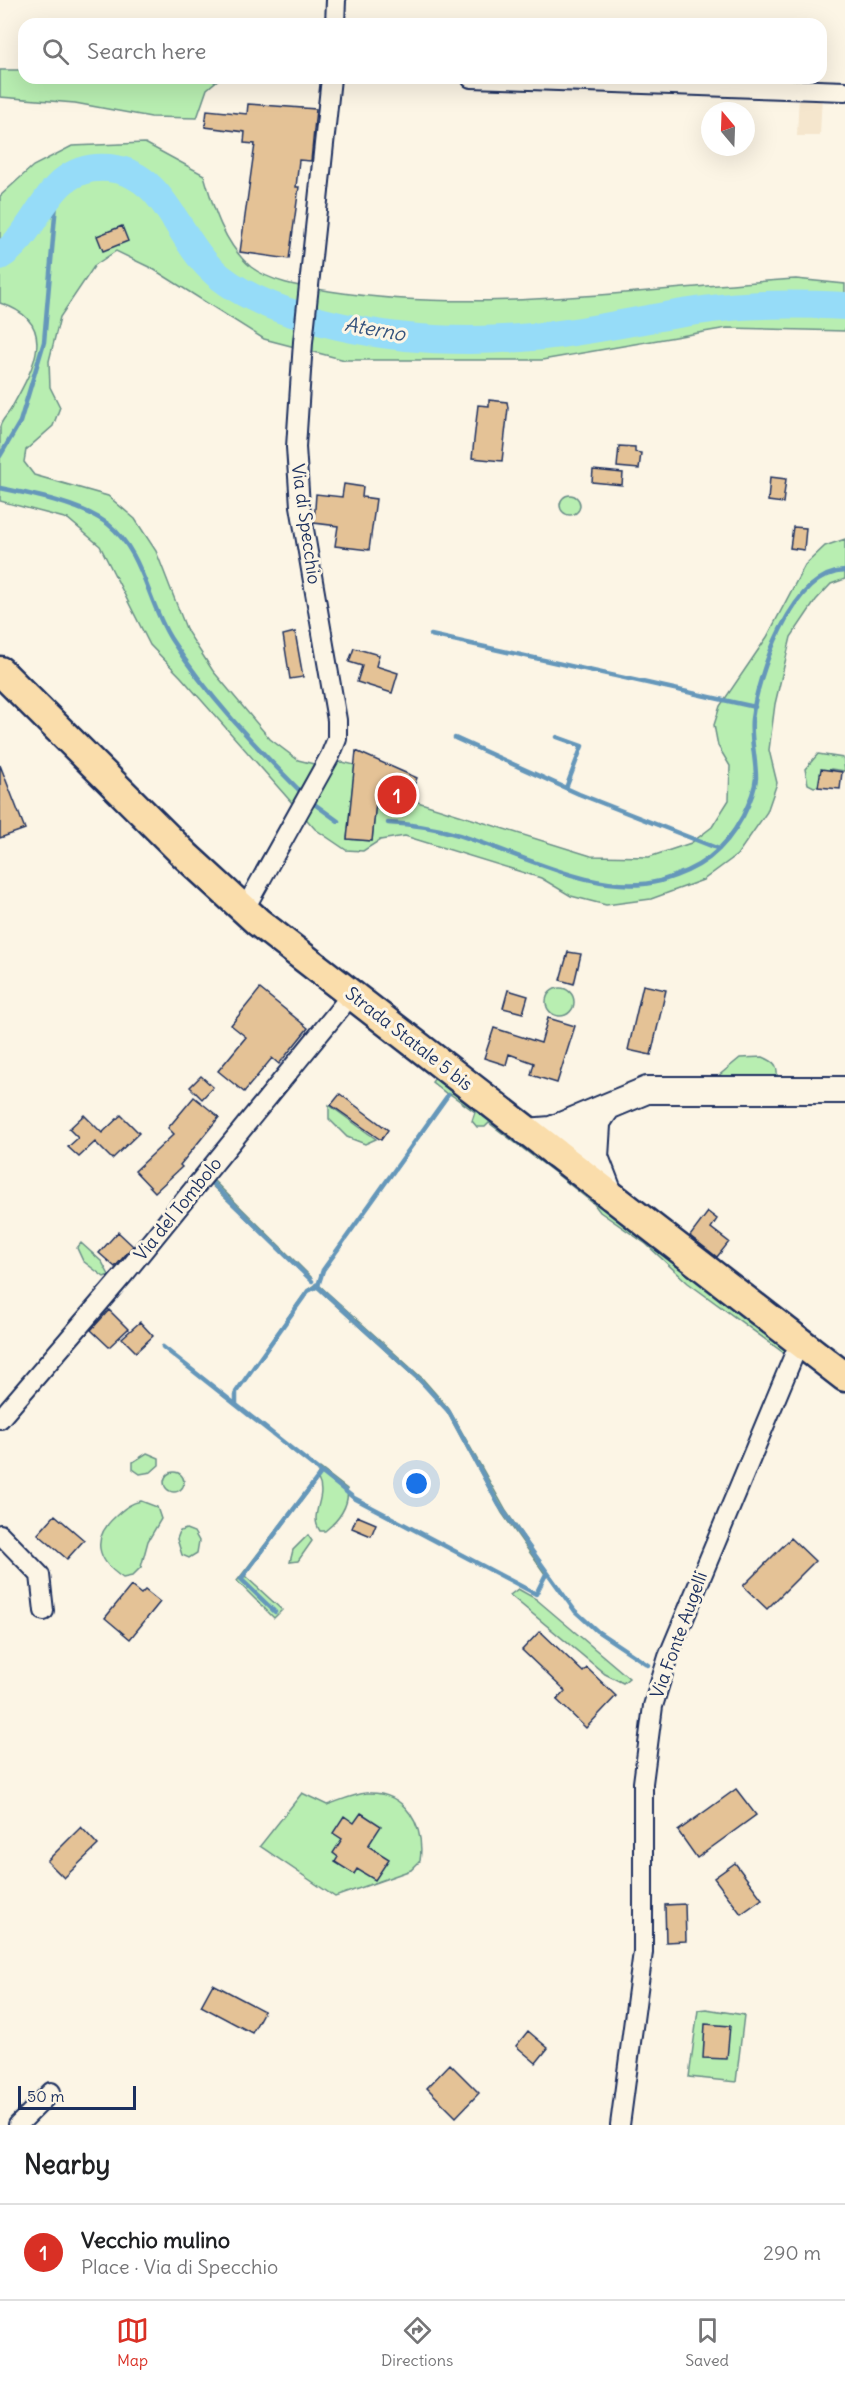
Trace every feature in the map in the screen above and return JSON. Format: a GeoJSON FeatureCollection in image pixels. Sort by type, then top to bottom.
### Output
{"type":"FeatureCollection","features":[{"type":"Feature","properties":{"kind":"main road","name":"Strada Statale 5 bis"},"geometry":{"type":"LineString","coordinates":[[0,670],[244,910],[526,1132],[845,1377]]}},
{"type":"Feature","properties":{"kind":"main road"},"geometry":{"type":"LineString","coordinates":[[554,1153],[558,1137],[634,1094],[657,1089],[845,1090]]}},
{"type":"Feature","properties":{"kind":"main road"},"geometry":{"type":"LineString","coordinates":[[526,1132],[544,1132],[594,1118]]}},
{"type":"Feature","properties":{"kind":"main road"},"geometry":{"type":"LineString","coordinates":[[594,1118],[595,1157],[610,1196]]}},
{"type":"Feature","properties":{"kind":"street"},"geometry":{"type":"LineString","coordinates":[[335,18],[336,0]]}},
{"type":"Feature","properties":{"kind":"street","name":"Via di Specchio"},"geometry":{"type":"LineString","coordinates":[[244,910],[330,756],[338,735],[298,488],[296,441],[303,342],[330,84]]}},
{"type":"Feature","properties":{"kind":"street"},"geometry":{"type":"LineString","coordinates":[[644,84],[845,91]]}},
{"type":"Feature","properties":{"kind":"street","name":"Via del Tombolo"},"geometry":{"type":"LineString","coordinates":[[0,1419],[126,1272],[352,994]]}},
{"type":"Feature","properties":{"kind":"street","name":"Via Fonte Augelli"},"geometry":{"type":"LineString","coordinates":[[620,2125],[643,1952],[643,1783],[653,1706],[668,1657],[745,1468],[791,1361],[803,1343]]}},
{"type":"Feature","properties":{"kind":"street"},"geometry":{"type":"LineString","coordinates":[[0,1534],[40,1575],[44,1611]]}},
{"type":"Feature","properties":{"kind":"street"},"geometry":{"type":"LineString","coordinates":[[18,2125],[51,2092]]}},
{"type":"Feature","properties":{"kind":"shaded area"},"geometry":{"type":"Polygon","coordinates":[[[799,93],[822,93],[820,136],[797,136],[799,93]]]}},
{"type":"Feature","properties":{"kind":"green space"},"geometry":{"type":"Polygon","coordinates":[[[0,70],[18,70],[18,84],[213,84],[207,89],[197,118],[151,117],[75,103],[0,97],[0,70]]]}},
{"type":"Feature","properties":{"kind":"green space"},"geometry":{"type":"Polygon","coordinates":[[[145,143],[204,175],[216,212],[227,236],[251,267],[278,281],[299,286],[387,298],[446,301],[562,298],[796,279],[845,284],[845,331],[727,328],[542,360],[345,360],[264,339],[153,269],[116,251],[95,265],[60,317],[49,361],[50,387],[60,407],[53,426],[26,450],[24,462],[34,475],[108,496],[135,519],[156,551],[187,631],[213,671],[270,739],[298,760],[314,764],[342,762],[355,765],[347,839],[372,841],[377,792],[408,799],[591,856],[649,857],[691,843],[712,827],[729,800],[730,766],[718,746],[714,725],[720,706],[767,637],[805,565],[825,546],[845,539],[845,579],[831,584],[816,600],[791,637],[775,704],[769,750],[777,783],[767,812],[737,855],[703,880],[651,899],[606,905],[571,896],[541,878],[405,836],[380,840],[363,851],[346,850],[315,829],[150,645],[100,546],[68,519],[0,501],[0,427],[28,376],[37,347],[36,333],[30,322],[18,311],[0,303],[0,196],[33,166],[72,146],[145,143]]]}},
{"type":"Feature","properties":{"kind":"green space"},"geometry":{"type":"Polygon","coordinates":[[[570,495],[577,498],[580,505],[577,512],[570,515],[563,512],[560,505],[563,498],[570,495]]]}},
{"type":"Feature","properties":{"kind":"green space"},"geometry":{"type":"Polygon","coordinates":[[[818,754],[843,758],[845,771],[831,769],[823,773],[819,786],[814,787],[808,784],[805,769],[818,754]]]}},
{"type":"Feature","properties":{"kind":"green space"},"geometry":{"type":"Polygon","coordinates":[[[560,988],[570,992],[574,1002],[570,1012],[560,1016],[550,1012],[546,1002],[550,992],[560,988]]]}},
{"type":"Feature","properties":{"kind":"green space"},"geometry":{"type":"Polygon","coordinates":[[[763,1057],[775,1064],[777,1078],[717,1077],[740,1058],[763,1057]]]}},
{"type":"Feature","properties":{"kind":"green space"},"geometry":{"type":"Polygon","coordinates":[[[438,1074],[788,1345],[784,1353],[688,1283],[646,1244],[600,1212],[594,1204],[489,1123],[485,1127],[477,1127],[472,1121],[475,1112],[450,1094],[324,1270],[319,1285],[422,1378],[449,1409],[506,1511],[549,1574],[547,1577],[502,1513],[446,1410],[424,1386],[317,1288],[308,1292],[237,1392],[237,1397],[234,1394],[307,1290],[320,1281],[322,1270],[448,1095],[432,1082],[438,1074]]]}},
{"type":"Feature","properties":{"kind":"green space"},"geometry":{"type":"Polygon","coordinates":[[[329,1105],[376,1139],[365,1144],[347,1137],[329,1119],[329,1105]]]}},
{"type":"Feature","properties":{"kind":"green space"},"geometry":{"type":"Polygon","coordinates":[[[210,1177],[311,1277],[312,1281],[207,1181],[210,1177]]]}},
{"type":"Feature","properties":{"kind":"green space"},"geometry":{"type":"Polygon","coordinates":[[[81,1243],[102,1262],[109,1275],[104,1277],[83,1261],[77,1248],[81,1243]]]}},
{"type":"Feature","properties":{"kind":"green space"},"geometry":{"type":"Polygon","coordinates":[[[147,1453],[159,1458],[159,1465],[151,1472],[140,1474],[133,1469],[133,1462],[147,1453]]]}},
{"type":"Feature","properties":{"kind":"green space"},"geometry":{"type":"Polygon","coordinates":[[[320,1468],[347,1489],[347,1501],[338,1518],[325,1531],[320,1531],[316,1518],[321,1493],[318,1479],[245,1576],[282,1610],[274,1618],[237,1581],[317,1477],[320,1468]]]}},
{"type":"Feature","properties":{"kind":"green space"},"geometry":{"type":"Polygon","coordinates":[[[170,1472],[178,1472],[184,1478],[184,1486],[178,1492],[170,1492],[164,1486],[164,1478],[170,1472]]]}},
{"type":"Feature","properties":{"kind":"green space"},"geometry":{"type":"Polygon","coordinates":[[[141,1501],[157,1507],[161,1519],[148,1541],[141,1567],[132,1576],[123,1578],[107,1564],[102,1556],[100,1541],[108,1524],[116,1516],[130,1505],[141,1501]]]}},
{"type":"Feature","properties":{"kind":"green space"},"geometry":{"type":"Polygon","coordinates":[[[186,1529],[194,1532],[199,1541],[197,1553],[189,1558],[182,1555],[177,1539],[180,1531],[186,1529]]]}},
{"type":"Feature","properties":{"kind":"green space"},"geometry":{"type":"Polygon","coordinates":[[[308,1535],[312,1541],[298,1561],[290,1562],[293,1550],[308,1535]]]}},
{"type":"Feature","properties":{"kind":"green space"},"geometry":{"type":"Polygon","coordinates":[[[518,1589],[536,1599],[629,1678],[623,1683],[605,1674],[510,1595],[518,1589]]]}},
{"type":"Feature","properties":{"kind":"green space"},"geometry":{"type":"Polygon","coordinates":[[[302,1793],[327,1805],[367,1793],[392,1798],[410,1813],[416,1824],[421,1848],[420,1861],[411,1870],[335,1897],[260,1846],[302,1793]]]}},
{"type":"Feature","properties":{"kind":"green space"},"geometry":{"type":"Polygon","coordinates":[[[706,2009],[744,2015],[736,2082],[689,2077],[698,2010],[706,2009]]]}},
{"type":"Feature","properties":{"kind":"building"},"geometry":{"type":"Polygon","coordinates":[[[248,104],[316,109],[311,161],[299,160],[296,187],[299,187],[289,259],[240,252],[255,144],[244,143],[245,132],[205,127],[207,110],[247,114],[248,104]]]}},
{"type":"Feature","properties":{"kind":"building"},"geometry":{"type":"Polygon","coordinates":[[[122,226],[128,241],[103,251],[97,236],[122,226]]]}},
{"type":"Feature","properties":{"kind":"building"},"geometry":{"type":"Polygon","coordinates":[[[489,400],[507,402],[502,461],[472,458],[478,405],[489,406],[489,400]]]}},
{"type":"Feature","properties":{"kind":"building"},"geometry":{"type":"Polygon","coordinates":[[[619,446],[635,447],[635,452],[641,453],[639,469],[617,467],[619,446]]]}},
{"type":"Feature","properties":{"kind":"building"},"geometry":{"type":"Polygon","coordinates":[[[593,470],[623,473],[622,485],[592,482],[593,470]]]}},
{"type":"Feature","properties":{"kind":"building"},"geometry":{"type":"Polygon","coordinates":[[[770,477],[786,479],[783,503],[768,501],[770,477]]]}},
{"type":"Feature","properties":{"kind":"building"},"geometry":{"type":"Polygon","coordinates":[[[344,484],[363,487],[362,497],[376,499],[369,550],[335,546],[338,526],[314,523],[316,494],[342,497],[344,484]]]}},
{"type":"Feature","properties":{"kind":"building"},"geometry":{"type":"Polygon","coordinates":[[[793,527],[806,528],[804,550],[790,548],[793,527]]]}},
{"type":"Feature","properties":{"kind":"building"},"geometry":{"type":"Polygon","coordinates":[[[295,632],[303,677],[290,679],[283,635],[295,632]]]}},
{"type":"Feature","properties":{"kind":"building"},"geometry":{"type":"Polygon","coordinates":[[[354,648],[379,655],[376,666],[398,673],[392,693],[357,682],[362,666],[349,662],[354,648]]]}},
{"type":"Feature","properties":{"kind":"building"},"geometry":{"type":"Polygon","coordinates":[[[356,751],[417,778],[406,805],[377,792],[372,841],[347,839],[356,751]]]}},
{"type":"Feature","properties":{"kind":"building"},"geometry":{"type":"Polygon","coordinates":[[[0,765],[25,829],[0,838],[0,765]]]}},
{"type":"Feature","properties":{"kind":"building"},"geometry":{"type":"Polygon","coordinates":[[[821,769],[842,772],[840,789],[818,787],[821,769]]]}},
{"type":"Feature","properties":{"kind":"building"},"geometry":{"type":"Polygon","coordinates":[[[568,952],[581,954],[574,984],[560,980],[568,952]]]}},
{"type":"Feature","properties":{"kind":"building"},"geometry":{"type":"Polygon","coordinates":[[[643,985],[666,990],[651,1055],[628,1050],[643,985]]]}},
{"type":"Feature","properties":{"kind":"building"},"geometry":{"type":"Polygon","coordinates":[[[260,989],[308,1028],[279,1064],[272,1058],[244,1092],[218,1071],[246,1037],[231,1025],[260,989]]]}},
{"type":"Feature","properties":{"kind":"building"},"geometry":{"type":"Polygon","coordinates":[[[508,990],[528,996],[523,1013],[503,1008],[508,990]]]}},
{"type":"Feature","properties":{"kind":"building"},"geometry":{"type":"Polygon","coordinates":[[[548,1018],[575,1026],[557,1083],[531,1075],[534,1063],[509,1054],[506,1065],[484,1058],[494,1028],[541,1043],[548,1018]]]}},
{"type":"Feature","properties":{"kind":"building"},"geometry":{"type":"Polygon","coordinates":[[[201,1076],[213,1087],[202,1099],[190,1087],[201,1076]]]}},
{"type":"Feature","properties":{"kind":"building"},"geometry":{"type":"Polygon","coordinates":[[[340,1094],[388,1130],[381,1140],[331,1105],[340,1094]]]}},
{"type":"Feature","properties":{"kind":"building"},"geometry":{"type":"Polygon","coordinates":[[[194,1097],[219,1117],[180,1165],[182,1167],[155,1192],[135,1171],[174,1134],[168,1128],[194,1097]]]}},
{"type":"Feature","properties":{"kind":"building"},"geometry":{"type":"Polygon","coordinates":[[[84,1115],[102,1133],[121,1115],[139,1133],[112,1159],[95,1142],[79,1157],[68,1147],[78,1138],[69,1129],[84,1115]]]}},
{"type":"Feature","properties":{"kind":"building"},"geometry":{"type":"Polygon","coordinates":[[[708,1212],[717,1219],[711,1228],[729,1242],[717,1257],[690,1236],[708,1212]]]}},
{"type":"Feature","properties":{"kind":"building"},"geometry":{"type":"Polygon","coordinates":[[[118,1232],[133,1246],[115,1267],[99,1253],[118,1232]]]}},
{"type":"Feature","properties":{"kind":"building"},"geometry":{"type":"Polygon","coordinates":[[[109,1310],[128,1329],[109,1347],[91,1330],[109,1310]]]}},
{"type":"Feature","properties":{"kind":"building"},"geometry":{"type":"Polygon","coordinates":[[[140,1322],[153,1336],[136,1352],[122,1338],[140,1322]]]}},
{"type":"Feature","properties":{"kind":"building"},"geometry":{"type":"Polygon","coordinates":[[[55,1515],[84,1540],[67,1559],[38,1534],[55,1515]]]}},
{"type":"Feature","properties":{"kind":"building"},"geometry":{"type":"Polygon","coordinates":[[[357,1516],[376,1524],[371,1536],[352,1528],[357,1516]]]}},
{"type":"Feature","properties":{"kind":"building"},"geometry":{"type":"Polygon","coordinates":[[[791,1538],[815,1561],[767,1609],[743,1586],[791,1538]]]}},
{"type":"Feature","properties":{"kind":"building"},"geometry":{"type":"Polygon","coordinates":[[[131,1586],[141,1594],[145,1590],[160,1602],[130,1639],[105,1618],[131,1586]]]}},
{"type":"Feature","properties":{"kind":"building"},"geometry":{"type":"Polygon","coordinates":[[[540,1631],[583,1672],[587,1668],[616,1696],[586,1728],[557,1700],[565,1691],[522,1650],[540,1631]]]}},
{"type":"Feature","properties":{"kind":"building"},"geometry":{"type":"Polygon","coordinates":[[[736,1789],[756,1815],[697,1858],[678,1831],[736,1789]]]}},
{"type":"Feature","properties":{"kind":"building"},"geometry":{"type":"Polygon","coordinates":[[[361,1813],[381,1826],[368,1846],[389,1859],[375,1880],[357,1869],[354,1874],[335,1862],[338,1857],[333,1853],[342,1839],[333,1833],[344,1816],[354,1823],[361,1813]]]}},
{"type":"Feature","properties":{"kind":"building"},"geometry":{"type":"Polygon","coordinates":[[[81,1827],[98,1845],[64,1878],[47,1861],[81,1827]]]}},
{"type":"Feature","properties":{"kind":"building"},"geometry":{"type":"Polygon","coordinates":[[[735,1863],[762,1899],[741,1914],[714,1878],[735,1863]]]}},
{"type":"Feature","properties":{"kind":"building"},"geometry":{"type":"Polygon","coordinates":[[[685,1904],[686,1941],[666,1942],[665,1905],[685,1904]]]}},
{"type":"Feature","properties":{"kind":"building"},"geometry":{"type":"Polygon","coordinates":[[[213,1984],[264,2011],[252,2033],[201,2006],[213,1984]]]}},
{"type":"Feature","properties":{"kind":"building"},"geometry":{"type":"Polygon","coordinates":[[[705,2024],[730,2026],[727,2059],[703,2058],[705,2024]]]}},
{"type":"Feature","properties":{"kind":"building"},"geometry":{"type":"Polygon","coordinates":[[[528,2031],[548,2048],[536,2063],[516,2046],[528,2031]]]}},
{"type":"Feature","properties":{"kind":"building"},"geometry":{"type":"Polygon","coordinates":[[[450,2064],[479,2093],[456,2117],[427,2088],[450,2064]]]}},
{"type":"Feature","properties":{"kind":"waterway","name":"Aterno"},"geometry":{"type":"LineString","coordinates":[[0,256],[26,231],[57,187],[71,176],[88,169],[109,168],[128,172],[143,181],[156,193],[198,254],[210,268],[238,289],[288,312],[364,331],[415,338],[492,340],[588,330],[676,314],[737,306],[783,304],[845,306]]}},
{"type":"Feature","properties":{"kind":"waterway"},"geometry":{"type":"LineString","coordinates":[[0,456],[20,422],[44,342],[56,204],[71,177]]}},
{"type":"Feature","properties":{"kind":"waterway"},"geometry":{"type":"LineString","coordinates":[[0,488],[71,505],[97,517],[120,536],[137,563],[163,624],[185,659],[232,719],[301,792]]}},
{"type":"Feature","properties":{"kind":"waterway"},"geometry":{"type":"LineString","coordinates":[[388,823],[422,826],[446,832],[556,870],[609,883],[635,885],[660,881],[699,865],[727,840],[743,816],[751,798],[756,778],[752,719],[761,677],[780,629],[793,607],[809,588],[826,576],[845,571]]}},
{"type":"Feature","properties":{"kind":"waterway"},"geometry":{"type":"LineString","coordinates":[[431,635],[755,707]]}},
{"type":"Feature","properties":{"kind":"waterway"},"geometry":{"type":"LineString","coordinates":[[557,737],[582,746],[566,788]]}},
{"type":"Feature","properties":{"kind":"waterway"},"geometry":{"type":"LineString","coordinates":[[455,738],[579,794],[719,849]]}},
{"type":"Feature","properties":{"kind":"waterway"},"geometry":{"type":"LineString","coordinates":[[313,803],[338,821]]}},
{"type":"Feature","properties":{"kind":"waterway"},"geometry":{"type":"LineString","coordinates":[[236,1404],[236,1392],[308,1291],[318,1286],[323,1270],[448,1095]]}},
{"type":"Feature","properties":{"kind":"waterway"},"geometry":{"type":"LineString","coordinates":[[213,1184],[312,1281]]}},
{"type":"Feature","properties":{"kind":"waterway"},"geometry":{"type":"LineString","coordinates":[[316,1285],[419,1379],[449,1412],[499,1505],[575,1611],[597,1631],[648,1665]]}},
{"type":"Feature","properties":{"kind":"waterway"},"geometry":{"type":"LineString","coordinates":[[163,1347],[354,1498],[536,1594],[546,1574]]}},
{"type":"Feature","properties":{"kind":"waterway"},"geometry":{"type":"LineString","coordinates":[[275,1612],[241,1579],[321,1473]]}},
{"type":"Feature","properties":{"kind":"place","name":"Vecchio mulino"},"geometry":{"type":"Point","coordinates":[397,795]}}]}
